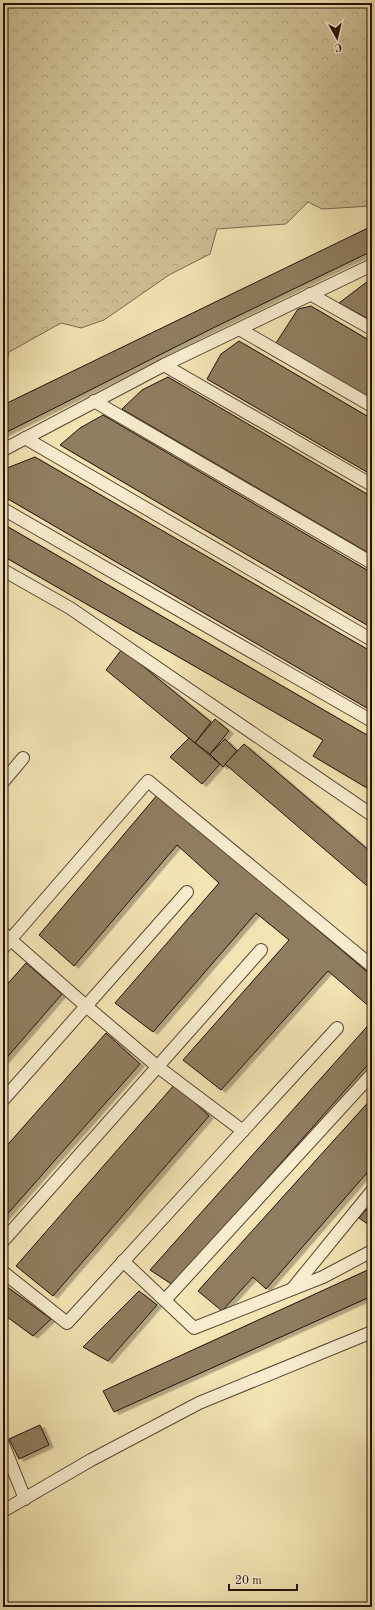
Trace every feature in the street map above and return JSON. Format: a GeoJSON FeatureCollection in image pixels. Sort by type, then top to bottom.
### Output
{"type":"FeatureCollection","features":[{"type":"Feature","properties":{"kind":"lane"},"geometry":{"type":"LineString","coordinates":[[3,450],[94,401],[372,265]]}},
{"type":"Feature","properties":{"kind":"lane"},"geometry":{"type":"LineString","coordinates":[[310,294],[372,330]]}},
{"type":"Feature","properties":{"kind":"lane"},"geometry":{"type":"LineString","coordinates":[[241,330],[372,406]]}},
{"type":"Feature","properties":{"kind":"lane"},"geometry":{"type":"LineString","coordinates":[[164,366],[372,485]]}},
{"type":"Feature","properties":{"kind":"lane"},"geometry":{"type":"LineString","coordinates":[[94,401],[372,562]]}},
{"type":"Feature","properties":{"kind":"lane"},"geometry":{"type":"LineString","coordinates":[[25,438],[372,640]]}},
{"type":"Feature","properties":{"kind":"lane"},"geometry":{"type":"LineString","coordinates":[[3,509],[372,721]]}},
{"type":"Feature","properties":{"kind":"lane"},"geometry":{"type":"LineString","coordinates":[[3,570],[70,608],[372,815]]}},
{"type":"Feature","properties":{"kind":"lane"},"geometry":{"type":"LineString","coordinates":[[3,782],[23,758]]}},
{"type":"Feature","properties":{"kind":"lane"},"geometry":{"type":"LineString","coordinates":[[243,1131],[158,1067],[5,940],[148,781],[372,966]]}},
{"type":"Feature","properties":{"kind":"lane"},"geometry":{"type":"LineString","coordinates":[[3,1100],[187,892]]}},
{"type":"Feature","properties":{"kind":"lane"},"geometry":{"type":"LineString","coordinates":[[3,1241],[261,950]]}},
{"type":"Feature","properties":{"kind":"lane"},"geometry":{"type":"LineString","coordinates":[[3,1272],[67,1323],[337,1028]]}},
{"type":"Feature","properties":{"kind":"lane"},"geometry":{"type":"LineString","coordinates":[[165,1300],[372,1074]]}},
{"type":"Feature","properties":{"kind":"lane"},"geometry":{"type":"LineString","coordinates":[[293,1289],[372,1191]]}},
{"type":"Feature","properties":{"kind":"lane"},"geometry":{"type":"LineString","coordinates":[[123,1261],[194,1328],[324,1277],[372,1251]]}},
{"type":"Feature","properties":{"kind":"lane"},"geometry":{"type":"LineString","coordinates":[[3,1511],[91,1460],[199,1403],[372,1332]]}},
{"type":"Feature","properties":{"kind":"lane"},"geometry":{"type":"LineString","coordinates":[[3,1444],[25,1498]]}},
{"type":"Feature","properties":{"kind":"green space"},"geometry":{"type":"Polygon","coordinates":[[[3,3],[372,3],[372,206],[322,209],[308,202],[286,224],[217,229],[210,254],[169,275],[104,320],[81,328],[61,323],[9,352],[3,378],[3,3]]]}},
{"type":"Feature","properties":{"kind":"building"},"geometry":{"type":"Polygon","coordinates":[[[372,226],[372,251],[215,327],[3,434],[3,405],[372,226]]]}},
{"type":"Feature","properties":{"kind":"building"},"geometry":{"type":"Polygon","coordinates":[[[372,278],[372,321],[339,303],[372,278]]]}},
{"type":"Feature","properties":{"kind":"building"},"geometry":{"type":"Polygon","coordinates":[[[311,306],[372,342],[372,399],[276,343],[298,309],[311,306]]]}},
{"type":"Feature","properties":{"kind":"building"},"geometry":{"type":"Polygon","coordinates":[[[239,341],[372,419],[372,475],[207,379],[221,354],[239,341]]]}},
{"type":"Feature","properties":{"kind":"building"},"geometry":{"type":"Polygon","coordinates":[[[168,377],[372,497],[372,555],[122,409],[142,390],[168,377]]]}},
{"type":"Feature","properties":{"kind":"building"},"geometry":{"type":"Polygon","coordinates":[[[103,415],[372,573],[372,628],[60,445],[80,428],[103,415]]]}},
{"type":"Feature","properties":{"kind":"building"},"geometry":{"type":"Polygon","coordinates":[[[35,457],[372,652],[372,711],[3,496],[3,475],[7,468],[35,457]]]}},
{"type":"Feature","properties":{"kind":"building"},"geometry":{"type":"Polygon","coordinates":[[[3,524],[372,738],[372,791],[313,756],[323,740],[3,556],[3,524]]]}},
{"type":"Feature","properties":{"kind":"building"},"geometry":{"type":"Polygon","coordinates":[[[122,649],[211,722],[195,743],[106,670],[122,649]]]}},
{"type":"Feature","properties":{"kind":"building"},"geometry":{"type":"Polygon","coordinates":[[[215,719],[229,731],[210,754],[195,743],[215,719]]]}},
{"type":"Feature","properties":{"kind":"building"},"geometry":{"type":"Polygon","coordinates":[[[189,738],[220,764],[202,784],[170,757],[189,738]]]}},
{"type":"Feature","properties":{"kind":"building"},"geometry":{"type":"Polygon","coordinates":[[[225,739],[237,751],[223,767],[210,754],[225,739]]]}},
{"type":"Feature","properties":{"kind":"building"},"geometry":{"type":"Polygon","coordinates":[[[244,744],[372,853],[372,890],[225,764],[244,744]]]}},
{"type":"Feature","properties":{"kind":"building"},"geometry":{"type":"Polygon","coordinates":[[[158,794],[372,976],[372,1009],[328,971],[221,1090],[183,1060],[289,940],[256,913],[153,1032],[115,1003],[219,883],[177,845],[74,966],[39,935],[158,794]]]}},
{"type":"Feature","properties":{"kind":"building"},"geometry":{"type":"Polygon","coordinates":[[[26,963],[62,994],[3,1062],[3,989],[26,963]]]}},
{"type":"Feature","properties":{"kind":"building"},"geometry":{"type":"Polygon","coordinates":[[[372,1021],[372,1060],[173,1285],[150,1270],[372,1021]]]}},
{"type":"Feature","properties":{"kind":"building"},"geometry":{"type":"Polygon","coordinates":[[[106,1033],[140,1064],[3,1219],[3,1150],[106,1033]]]}},
{"type":"Feature","properties":{"kind":"building"},"geometry":{"type":"Polygon","coordinates":[[[175,1084],[209,1116],[53,1296],[16,1266],[175,1084]]]}},
{"type":"Feature","properties":{"kind":"building"},"geometry":{"type":"Polygon","coordinates":[[[372,1098],[372,1167],[266,1289],[253,1277],[222,1311],[198,1291],[372,1098]]]}},
{"type":"Feature","properties":{"kind":"building"},"geometry":{"type":"Polygon","coordinates":[[[372,1203],[372,1227],[359,1218],[372,1203]]]}},
{"type":"Feature","properties":{"kind":"building"},"geometry":{"type":"Polygon","coordinates":[[[372,1268],[372,1296],[114,1412],[103,1391],[372,1268]]]}},
{"type":"Feature","properties":{"kind":"building"},"geometry":{"type":"Polygon","coordinates":[[[3,1284],[51,1319],[33,1336],[3,1314],[3,1284]]]}},
{"type":"Feature","properties":{"kind":"building"},"geometry":{"type":"Polygon","coordinates":[[[139,1291],[157,1305],[108,1361],[83,1347],[139,1291]]]}},
{"type":"Feature","properties":{"kind":"building"},"geometry":{"type":"Polygon","coordinates":[[[40,1425],[49,1445],[19,1459],[9,1439],[40,1425]]]}}]}
